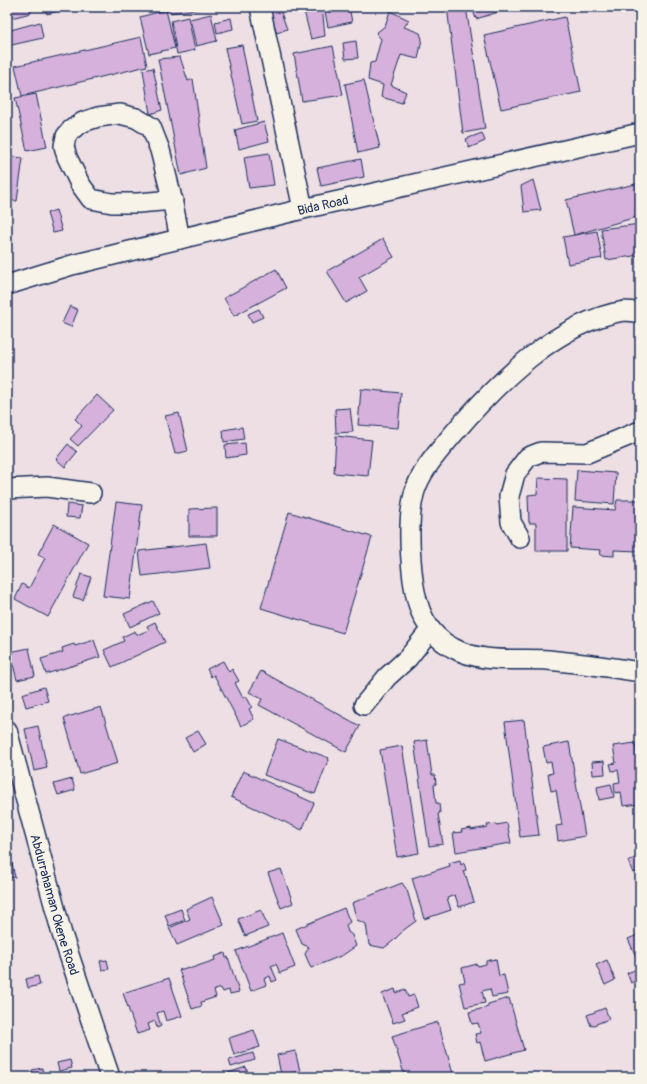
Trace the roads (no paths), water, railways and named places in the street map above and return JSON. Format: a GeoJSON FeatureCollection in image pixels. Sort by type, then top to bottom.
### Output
{"type":"FeatureCollection","features":[{"type":"Feature","properties":{"kind":"street"},"geometry":{"type":"LineString","coordinates":[[260,7],[303,209]]}},
{"type":"Feature","properties":{"kind":"street"},"geometry":{"type":"LineString","coordinates":[[172,200],[138,203],[112,203],[91,199],[80,184],[67,157],[64,146],[66,136],[71,130],[83,122],[98,116],[120,114],[136,118],[151,127],[160,150],[172,200],[180,239]]}},
{"type":"Feature","properties":{"kind":"street","name":"Bida Road"},"geometry":{"type":"LineString","coordinates":[[7,285],[72,265],[303,209],[640,133]]}},
{"type":"Feature","properties":{"kind":"street"},"geometry":{"type":"LineString","coordinates":[[640,313],[625,311],[591,320],[529,359],[494,389],[433,458],[414,493],[411,515],[411,562],[414,589],[420,610],[430,630],[437,638],[453,649],[473,656],[547,660],[640,672]]}},
{"type":"Feature","properties":{"kind":"street"},"geometry":{"type":"LineString","coordinates":[[520,538],[511,522],[509,496],[515,474],[528,457],[541,452],[587,453],[640,431]]}},
{"type":"Feature","properties":{"kind":"street"},"geometry":{"type":"LineString","coordinates":[[7,489],[47,487],[91,493]]}},
{"type":"Feature","properties":{"kind":"street"},"geometry":{"type":"LineString","coordinates":[[364,705],[388,677],[408,658],[430,630]]}},
{"type":"Feature","properties":{"kind":"street","name":"Abdurrahaman Okene Road"},"geometry":{"type":"LineString","coordinates":[[7,730],[62,934],[110,1077]]}}]}
